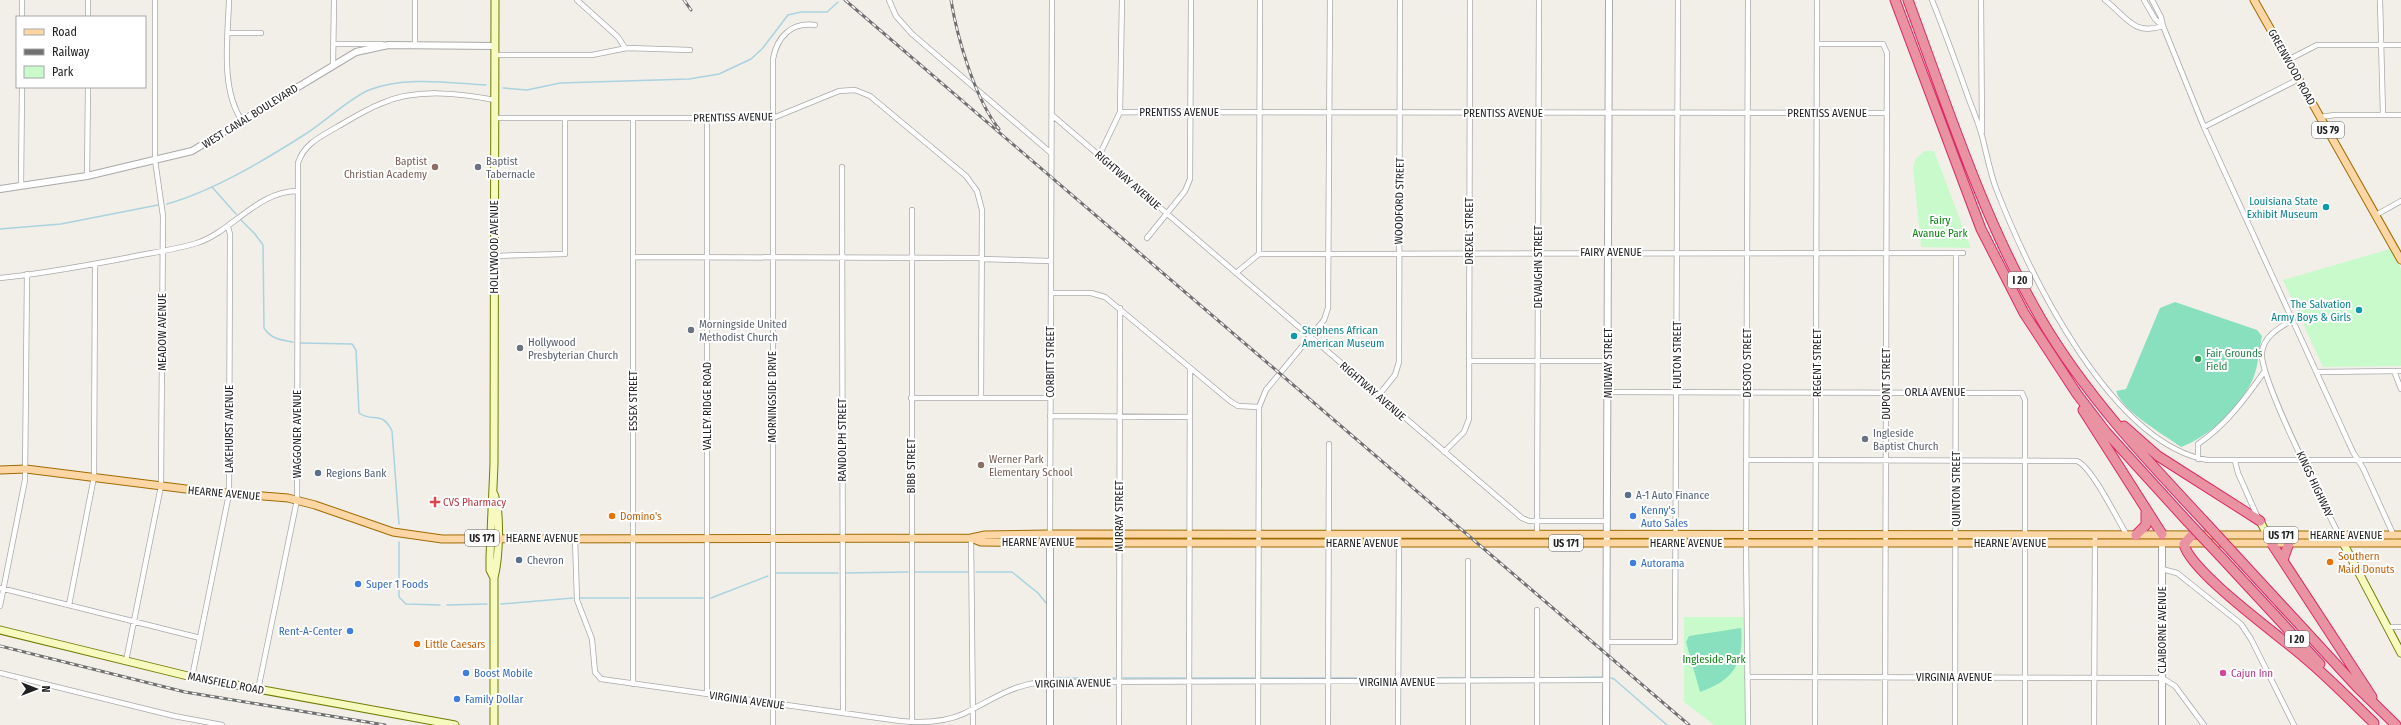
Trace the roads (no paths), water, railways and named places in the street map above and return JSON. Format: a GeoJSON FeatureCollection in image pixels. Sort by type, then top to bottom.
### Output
{"type":"FeatureCollection","features":[{"type":"Feature","properties":{"kind":"highway","name":"I 20"},"geometry":{"type":"LineString","coordinates":[[1895,0],[1970,199],[1993,253],[2027,320],[2077,394],[2115,442],[2375,724]]}},
{"type":"Feature","properties":{"kind":"highway","name":"I 20"},"geometry":{"type":"LineString","coordinates":[[1908,0],[1992,222],[2014,270],[2055,341],[2078,376],[2120,430],[2357,687],[2395,724]]}},
{"type":"Feature","properties":{"kind":"highway"},"geometry":{"type":"LineString","coordinates":[[2055,341],[2114,414],[2143,444],[2172,466],[2260,521]]}},
{"type":"Feature","properties":{"kind":"highway"},"geometry":{"type":"LineString","coordinates":[[2077,394],[2084,412],[2145,509],[2162,539]]}},
{"type":"Feature","properties":{"kind":"highway"},"geometry":{"type":"LineString","coordinates":[[2136,535],[2146,525],[2145,509]]}},
{"type":"Feature","properties":{"kind":"highway"},"geometry":{"type":"LineString","coordinates":[[2193,534],[2184,544],[2191,558],[2247,611],[2304,657],[2375,724]]}},
{"type":"Feature","properties":{"kind":"highway"},"geometry":{"type":"LineString","coordinates":[[2272,544],[2375,700],[2395,724]]}},
{"type":"Feature","properties":{"kind":"highway"},"geometry":{"type":"LineString","coordinates":[[2283,560],[2289,544]]}},
{"type":"Feature","properties":{"kind":"main road","name":"HOLLYWOOD AVENUE"},"geometry":{"type":"LineString","coordinates":[[494,725],[494,578],[496,569],[494,538],[497,501],[494,494],[495,0]]}},
{"type":"Feature","properties":{"kind":"main road","name":"GREENWOOD ROAD"},"geometry":{"type":"LineString","coordinates":[[2254,0],[2401,260]]}},
{"type":"Feature","properties":{"kind":"main road","name":"HEARNE AVENUE"},"geometry":{"type":"LineString","coordinates":[[0,470],[26,469],[228,494],[297,500],[393,532],[435,538],[972,538],[985,535],[1050,534],[1816,534],[2136,535],[2184,544],[2398,544]]}},
{"type":"Feature","properties":{"kind":"main road"},"geometry":{"type":"LineString","coordinates":[[2260,521],[2272,544]]}},
{"type":"Feature","properties":{"kind":"main road","name":"HEARNE AVENUE"},"geometry":{"type":"LineString","coordinates":[[972,538],[980,542],[1050,543],[2094,543],[2162,539],[2193,534],[2398,535]]}},
{"type":"Feature","properties":{"kind":"main road"},"geometry":{"type":"LineString","coordinates":[[2232,544],[2238,541],[2254,540],[2266,535]]}},
{"type":"Feature","properties":{"kind":"main road","name":"KINGS HIGHWAY"},"geometry":{"type":"LineString","coordinates":[[2338,535],[2345,543],[2401,653]]}},
{"type":"Feature","properties":{"kind":"main road","name":"MANSFIELD ROAD"},"geometry":{"type":"LineString","coordinates":[[0,630],[192,677],[455,725]]}},
{"type":"Feature","properties":{"kind":"street"},"geometry":{"type":"LineString","coordinates":[[22,0],[22,16]]}},
{"type":"Feature","properties":{"kind":"street"},"geometry":{"type":"LineString","coordinates":[[88,0],[88,16]]}},
{"type":"Feature","properties":{"kind":"street","name":"MEADOW AVENUE"},"geometry":{"type":"LineString","coordinates":[[126,662],[161,486],[162,208],[155,160],[156,0]]}},
{"type":"Feature","properties":{"kind":"street"},"geometry":{"type":"LineString","coordinates":[[228,0],[228,89],[232,105],[242,121]]}},
{"type":"Feature","properties":{"kind":"street"},"geometry":{"type":"LineString","coordinates":[[333,65],[334,0]]}},
{"type":"Feature","properties":{"kind":"street"},"geometry":{"type":"LineString","coordinates":[[415,0],[415,45]]}},
{"type":"Feature","properties":{"kind":"street"},"geometry":{"type":"LineString","coordinates":[[577,0],[618,37],[625,48]]}},
{"type":"Feature","properties":{"kind":"street"},"geometry":{"type":"LineString","coordinates":[[889,0],[900,20],[912,34],[1051,153]]}},
{"type":"Feature","properties":{"kind":"street","name":"CORBITT STREET"},"geometry":{"type":"LineString","coordinates":[[1050,725],[1052,0]]}},
{"type":"Feature","properties":{"kind":"street"},"geometry":{"type":"LineString","coordinates":[[1099,156],[1120,112],[1122,0]]}},
{"type":"Feature","properties":{"kind":"street"},"geometry":{"type":"LineString","coordinates":[[1147,238],[1188,185],[1191,112],[1191,0]]}},
{"type":"Feature","properties":{"kind":"street"},"geometry":{"type":"LineString","coordinates":[[1236,273],[1259,254],[1260,0]]}},
{"type":"Feature","properties":{"kind":"street"},"geometry":{"type":"LineString","coordinates":[[1258,725],[1259,407],[1263,395],[1324,320],[1328,308],[1330,0]]}},
{"type":"Feature","properties":{"kind":"street","name":"WOODFORD STREET"},"geometry":{"type":"LineString","coordinates":[[1378,396],[1395,375],[1399,362],[1398,252],[1400,0]]}},
{"type":"Feature","properties":{"kind":"street","name":"DREXEL STREET"},"geometry":{"type":"LineString","coordinates":[[1444,452],[1464,432],[1468,422],[1470,0]]}},
{"type":"Feature","properties":{"kind":"street","name":"DEVAUGHN STREET"},"geometry":{"type":"LineString","coordinates":[[1537,534],[1539,0]]}},
{"type":"Feature","properties":{"kind":"street","name":"MIDWAY STREET"},"geometry":{"type":"LineString","coordinates":[[1606,725],[1609,0]]}},
{"type":"Feature","properties":{"kind":"street","name":"FULTON STREET"},"geometry":{"type":"LineString","coordinates":[[1607,642],[1675,642],[1675,543],[1677,534],[1678,0]]}},
{"type":"Feature","properties":{"kind":"street","name":"DESOTO STREET"},"geometry":{"type":"LineString","coordinates":[[1748,0],[1746,460],[1748,725]]}},
{"type":"Feature","properties":{"kind":"street","name":"REGENT STREET"},"geometry":{"type":"LineString","coordinates":[[1815,725],[1818,0]]}},
{"type":"Feature","properties":{"kind":"street"},"geometry":{"type":"LineString","coordinates":[[1932,0],[1982,136],[1990,173],[2017,239],[2045,293],[2081,352],[2111,394],[2142,426],[2172,448],[2198,459],[2235,461],[2356,459],[2401,460]]}},
{"type":"Feature","properties":{"kind":"street"},"geometry":{"type":"LineString","coordinates":[[1981,0],[1982,136]]}},
{"type":"Feature","properties":{"kind":"street"},"geometry":{"type":"LineString","coordinates":[[2105,0],[2141,30],[2151,30],[2163,26]]}},
{"type":"Feature","properties":{"kind":"street"},"geometry":{"type":"LineString","coordinates":[[2144,0],[2155,18],[2163,26]]}},
{"type":"Feature","properties":{"kind":"street"},"geometry":{"type":"LineString","coordinates":[[2152,0],[2161,17],[2163,26],[2204,127],[2356,459],[2398,535],[2398,544]]}},
{"type":"Feature","properties":{"kind":"street"},"geometry":{"type":"LineString","coordinates":[[2380,0],[2383,115]]}},
{"type":"Feature","properties":{"kind":"street","name":"MORNINGSIDE DRIVE"},"geometry":{"type":"LineString","coordinates":[[772,725],[772,64],[777,44],[785,34],[795,27],[815,25]]}},
{"type":"Feature","properties":{"kind":"street"},"geometry":{"type":"LineString","coordinates":[[228,33],[261,33]]}},
{"type":"Feature","properties":{"kind":"street"},"geometry":{"type":"LineString","coordinates":[[334,44],[388,45]]}},
{"type":"Feature","properties":{"kind":"street","name":"DUPONT STREET"},"geometry":{"type":"LineString","coordinates":[[1818,44],[1883,44],[1887,53],[1885,725]]}},
{"type":"Feature","properties":{"kind":"street","name":"WEST CANAL BOULEVARD"},"geometry":{"type":"LineString","coordinates":[[0,189],[88,176],[192,151],[356,52],[388,45],[495,46]]}},
{"type":"Feature","properties":{"kind":"street"},"geometry":{"type":"LineString","coordinates":[[2288,60],[2318,45],[2401,45]]}},
{"type":"Feature","properties":{"kind":"street"},"geometry":{"type":"LineString","coordinates":[[495,54],[592,55],[625,48],[690,50]]}},
{"type":"Feature","properties":{"kind":"street"},"geometry":{"type":"LineString","coordinates":[[2204,127],[2299,79]]}},
{"type":"Feature","properties":{"kind":"street"},"geometry":{"type":"LineString","coordinates":[[22,88],[22,186]]}},
{"type":"Feature","properties":{"kind":"street"},"geometry":{"type":"LineString","coordinates":[[88,88],[88,176]]}},
{"type":"Feature","properties":{"kind":"street","name":"PRENTISS AVENUE"},"geometry":{"type":"LineString","coordinates":[[494,118],[773,118],[839,91],[850,90],[865,93],[875,99],[966,176],[978,191],[982,210],[981,258]]}},
{"type":"Feature","properties":{"kind":"street","name":"WAGGONER AVENUE"},"geometry":{"type":"LineString","coordinates":[[258,690],[297,500],[298,163],[301,153],[315,140],[381,104],[400,97],[432,94],[462,95],[495,100]]}},
{"type":"Feature","properties":{"kind":"street","name":"PRENTISS AVENUE"},"geometry":{"type":"LineString","coordinates":[[1120,112],[1887,113]]}},
{"type":"Feature","properties":{"kind":"street","name":"RIGHTWAY AVENUE"},"geometry":{"type":"LineString","coordinates":[[1052,115],[1522,518],[1538,521],[1606,521]]}},
{"type":"Feature","properties":{"kind":"street"},"geometry":{"type":"LineString","coordinates":[[2320,117],[2401,115]]}},
{"type":"Feature","properties":{"kind":"street"},"geometry":{"type":"LineString","coordinates":[[494,256],[565,254],[564,118]]}},
{"type":"Feature","properties":{"kind":"street","name":"ESSEX STREET"},"geometry":{"type":"LineString","coordinates":[[633,118],[633,684]]}},
{"type":"Feature","properties":{"kind":"street","name":"VALLEY RIDGE ROAD"},"geometry":{"type":"LineString","coordinates":[[707,118],[707,694]]}},
{"type":"Feature","properties":{"kind":"street","name":"RANDOLPH STREET"},"geometry":{"type":"LineString","coordinates":[[842,167],[843,713]]}},
{"type":"Feature","properties":{"kind":"street"},"geometry":{"type":"LineString","coordinates":[[0,278],[95,264],[162,251],[206,240],[228,227],[250,208],[280,194],[298,191]]}},
{"type":"Feature","properties":{"kind":"street"},"geometry":{"type":"LineString","coordinates":[[2376,215],[2401,201]]}},
{"type":"Feature","properties":{"kind":"street","name":"BIBB STREET"},"geometry":{"type":"LineString","coordinates":[[912,210],[912,722]]}},
{"type":"Feature","properties":{"kind":"street","name":"LAKEHURST AVENUE"},"geometry":{"type":"LineString","coordinates":[[192,677],[228,494],[230,234],[228,227]]}},
{"type":"Feature","properties":{"kind":"street","name":"FAIRY AVENUE"},"geometry":{"type":"LineString","coordinates":[[1259,254],[1398,252],[1963,253]]}},
{"type":"Feature","properties":{"kind":"street","name":"QUINTON STREET"},"geometry":{"type":"LineString","coordinates":[[1955,725],[1956,253]]}},
{"type":"Feature","properties":{"kind":"street"},"geometry":{"type":"LineString","coordinates":[[633,257],[911,257],[1051,261]]}},
{"type":"Feature","properties":{"kind":"street"},"geometry":{"type":"LineString","coordinates":[[981,258],[981,398]]}},
{"type":"Feature","properties":{"kind":"street"},"geometry":{"type":"LineString","coordinates":[[69,605],[94,477],[95,264]]}},
{"type":"Feature","properties":{"kind":"street"},"geometry":{"type":"LineString","coordinates":[[0,606],[2,589],[26,469],[27,274]]}},
{"type":"Feature","properties":{"kind":"street"},"geometry":{"type":"LineString","coordinates":[[1050,294],[1098,294],[1120,308],[1234,404],[1243,407],[1259,407]]}},
{"type":"Feature","properties":{"kind":"street","name":"MURRAY STREET"},"geometry":{"type":"LineString","coordinates":[[1119,725],[1120,308]]}},
{"type":"Feature","properties":{"kind":"street","name":"KINGS HIGHWAY"},"geometry":{"type":"LineString","coordinates":[[2292,320],[2271,334],[2266,341],[2261,355],[2264,372],[2338,535]]}},
{"type":"Feature","properties":{"kind":"street"},"geometry":{"type":"LineString","coordinates":[[1469,361],[1608,361]]}},
{"type":"Feature","properties":{"kind":"street"},"geometry":{"type":"LineString","coordinates":[[1189,725],[1190,368]]}},
{"type":"Feature","properties":{"kind":"street"},"geometry":{"type":"LineString","coordinates":[[2394,371],[2401,389]]}},
{"type":"Feature","properties":{"kind":"street"},"geometry":{"type":"LineString","coordinates":[[2316,372],[2401,371]]}},
{"type":"Feature","properties":{"kind":"street"},"geometry":{"type":"LineString","coordinates":[[2198,459],[2198,444],[2214,432],[2232,415],[2264,372]]}},
{"type":"Feature","properties":{"kind":"street","name":"ORLA AVENUE"},"geometry":{"type":"LineString","coordinates":[[1608,392],[1747,391],[2022,393],[2025,400],[2026,461]]}},
{"type":"Feature","properties":{"kind":"street"},"geometry":{"type":"LineString","coordinates":[[911,398],[1050,398]]}},
{"type":"Feature","properties":{"kind":"street"},"geometry":{"type":"LineString","coordinates":[[1050,416],[1190,417]]}},
{"type":"Feature","properties":{"kind":"street"},"geometry":{"type":"LineString","coordinates":[[1328,725],[1329,444]]}},
{"type":"Feature","properties":{"kind":"street"},"geometry":{"type":"LineString","coordinates":[[1746,460],[2077,461],[2084,464],[2127,535]]}},
{"type":"Feature","properties":{"kind":"street"},"geometry":{"type":"LineString","coordinates":[[2024,725],[2026,461]]}},
{"type":"Feature","properties":{"kind":"street"},"geometry":{"type":"LineString","coordinates":[[2235,461],[2238,473],[2260,521]]}},
{"type":"Feature","properties":{"kind":"street"},"geometry":{"type":"LineString","coordinates":[[1398,725],[1399,534]]}},
{"type":"Feature","properties":{"kind":"street"},"geometry":{"type":"LineString","coordinates":[[2094,535],[2094,725]]}},
{"type":"Feature","properties":{"kind":"street","name":"VIRGINIA AVENUE"},"geometry":{"type":"LineString","coordinates":[[575,538],[577,600],[592,639],[595,672],[598,677],[604,680],[843,713],[925,723],[946,719],[973,708],[1012,688],[1028,684],[1050,682],[1467,682],[1607,680]]}},
{"type":"Feature","properties":{"kind":"street"},"geometry":{"type":"LineString","coordinates":[[972,538],[973,725]]}},
{"type":"Feature","properties":{"kind":"street","name":"CLAIBORNE AVENUE"},"geometry":{"type":"LineString","coordinates":[[2162,539],[2162,725]]}},
{"type":"Feature","properties":{"kind":"street"},"geometry":{"type":"LineString","coordinates":[[1468,561],[1468,725]]}},
{"type":"Feature","properties":{"kind":"street"},"geometry":{"type":"LineString","coordinates":[[2162,569],[2176,573],[2241,624],[2251,639],[2294,725]]}},
{"type":"Feature","properties":{"kind":"street"},"geometry":{"type":"LineString","coordinates":[[2,589],[200,638]]}},
{"type":"Feature","properties":{"kind":"street"},"geometry":{"type":"LineString","coordinates":[[1537,610],[1537,725]]}},
{"type":"Feature","properties":{"kind":"street"},"geometry":{"type":"LineString","coordinates":[[2388,627],[2401,627]]}},
{"type":"Feature","properties":{"kind":"street"},"geometry":{"type":"LineString","coordinates":[[0,673],[174,716],[222,725]]}},
{"type":"Feature","properties":{"kind":"street","name":"VIRGINIA AVENUE"},"geometry":{"type":"LineString","coordinates":[[1747,677],[2162,678]]}},
{"type":"Feature","properties":{"kind":"street"},"geometry":{"type":"LineString","coordinates":[[2162,678],[2173,684],[2204,725]]}},
{"type":"Feature","properties":{"kind":"waterway"},"geometry":{"type":"LineString","coordinates":[[503,88],[527,90],[560,83],[689,79],[719,74],[751,59],[762,49],[788,15],[801,12],[827,12],[838,2]]}},
{"type":"Feature","properties":{"kind":"waterway"},"geometry":{"type":"LineString","coordinates":[[167,204],[202,191],[255,165],[312,130],[353,99],[369,90],[398,83],[412,82],[442,82],[486,85]]}},
{"type":"Feature","properties":{"kind":"waterway"},"geometry":{"type":"LineString","coordinates":[[212,187],[236,214]]}},
{"type":"Feature","properties":{"kind":"waterway"},"geometry":{"type":"LineString","coordinates":[[0,229],[61,224],[158,205]]}},
{"type":"Feature","properties":{"kind":"waterway"},"geometry":{"type":"LineString","coordinates":[[241,220],[255,234],[263,245],[264,328],[273,337],[280,340],[293,342]]}},
{"type":"Feature","properties":{"kind":"waterway"},"geometry":{"type":"LineString","coordinates":[[301,343],[352,344],[356,350],[359,413],[364,416],[385,421],[392,431],[399,524]]}},
{"type":"Feature","properties":{"kind":"waterway"},"geometry":{"type":"LineString","coordinates":[[399,542],[399,597],[406,604],[440,605]]}},
{"type":"Feature","properties":{"kind":"waterway"},"geometry":{"type":"LineString","coordinates":[[845,573],[908,572]]}},
{"type":"Feature","properties":{"kind":"waterway"},"geometry":{"type":"LineString","coordinates":[[915,572],[968,572]]}},
{"type":"Feature","properties":{"kind":"waterway"},"geometry":{"type":"LineString","coordinates":[[976,572],[1012,572],[1038,593],[1046,603]]}},
{"type":"Feature","properties":{"kind":"waterway"},"geometry":{"type":"LineString","coordinates":[[776,573],[838,573]]}},
{"type":"Feature","properties":{"kind":"waterway"},"geometry":{"type":"LineString","coordinates":[[711,598],[768,576]]}},
{"type":"Feature","properties":{"kind":"waterway"},"geometry":{"type":"LineString","coordinates":[[501,604],[573,598]]}},
{"type":"Feature","properties":{"kind":"waterway"},"geometry":{"type":"LineString","coordinates":[[580,598],[629,598]]}},
{"type":"Feature","properties":{"kind":"waterway"},"geometry":{"type":"LineString","coordinates":[[637,598],[703,598]]}},
{"type":"Feature","properties":{"kind":"waterway"},"geometry":{"type":"LineString","coordinates":[[447,605],[487,604]]}},
{"type":"Feature","properties":{"kind":"waterway"},"geometry":{"type":"LineString","coordinates":[[1541,678],[1603,677]]}},
{"type":"Feature","properties":{"kind":"waterway"},"geometry":{"type":"LineString","coordinates":[[1056,678],[1115,678]]}},
{"type":"Feature","properties":{"kind":"waterway"},"geometry":{"type":"LineString","coordinates":[[1123,678],[1185,678]]}},
{"type":"Feature","properties":{"kind":"waterway"},"geometry":{"type":"LineString","coordinates":[[1193,678],[1254,678]]}},
{"type":"Feature","properties":{"kind":"waterway"},"geometry":{"type":"LineString","coordinates":[[1262,678],[1324,678]]}},
{"type":"Feature","properties":{"kind":"waterway"},"geometry":{"type":"LineString","coordinates":[[1332,678],[1394,678]]}},
{"type":"Feature","properties":{"kind":"waterway"},"geometry":{"type":"LineString","coordinates":[[1402,678],[1464,678]]}},
{"type":"Feature","properties":{"kind":"waterway"},"geometry":{"type":"LineString","coordinates":[[1471,678],[1533,678]]}},
{"type":"Feature","properties":{"kind":"waterway"},"geometry":{"type":"LineString","coordinates":[[1611,678],[1667,725]]}},
{"type":"Feature","properties":{"kind":"railway"},"geometry":{"type":"LineString","coordinates":[[684,0],[691,10]]}},
{"type":"Feature","properties":{"kind":"railway"},"geometry":{"type":"LineString","coordinates":[[845,0],[1689,725]]}},
{"type":"Feature","properties":{"kind":"railway"},"geometry":{"type":"LineString","coordinates":[[951,0],[962,49],[968,67],[982,101],[999,129]]}},
{"type":"Feature","properties":{"kind":"railway"},"geometry":{"type":"LineString","coordinates":[[0,646],[185,692],[385,725]]}},
{"type":"Feature","properties":{"kind":"place","name":"Baptist Christian Academy"},"geometry":{"type":"Point","coordinates":[435,167]}},
{"type":"Feature","properties":{"kind":"place","name":"Baptist Tabernacle"},"geometry":{"type":"Point","coordinates":[478,167]}},
{"type":"Feature","properties":{"kind":"place","name":"Louisiana State Exhibit Museum"},"geometry":{"type":"Point","coordinates":[2326,207]}},
{"type":"Feature","properties":{"kind":"place","name":"The Salvation Army Boys & Girls"},"geometry":{"type":"Point","coordinates":[2359,310]}},
{"type":"Feature","properties":{"kind":"place","name":"Morningside United Methodist Church"},"geometry":{"type":"Point","coordinates":[691,330]}},
{"type":"Feature","properties":{"kind":"place","name":"Stephens African American Museum"},"geometry":{"type":"Point","coordinates":[1294,336]}},
{"type":"Feature","properties":{"kind":"place","name":"Hollywood Presbyterian Church"},"geometry":{"type":"Point","coordinates":[520,348]}},
{"type":"Feature","properties":{"kind":"place","name":"Fair Grounds Field"},"geometry":{"type":"Point","coordinates":[2198,359]}},
{"type":"Feature","properties":{"kind":"place","name":"Ingleside Baptist Church"},"geometry":{"type":"Point","coordinates":[1865,439]}},
{"type":"Feature","properties":{"kind":"place","name":"Werner Park Elementary School"},"geometry":{"type":"Point","coordinates":[981,465]}},
{"type":"Feature","properties":{"kind":"place","name":"Regions Bank"},"geometry":{"type":"Point","coordinates":[318,473]}},
{"type":"Feature","properties":{"kind":"place","name":"A-1 Auto Finance"},"geometry":{"type":"Point","coordinates":[1628,495]}},
{"type":"Feature","properties":{"kind":"place","name":"CVS Pharmacy"},"geometry":{"type":"Point","coordinates":[435,502]}},
{"type":"Feature","properties":{"kind":"place","name":"Domino's"},"geometry":{"type":"Point","coordinates":[612,516]}},
{"type":"Feature","properties":{"kind":"place","name":"Kenny's Auto Sales"},"geometry":{"type":"Point","coordinates":[1633,516]}},
{"type":"Feature","properties":{"kind":"place","name":"Chevron"},"geometry":{"type":"Point","coordinates":[519,560]}},
{"type":"Feature","properties":{"kind":"place","name":"Southern Maid Donuts"},"geometry":{"type":"Point","coordinates":[2330,562]}},
{"type":"Feature","properties":{"kind":"place","name":"Autorama"},"geometry":{"type":"Point","coordinates":[1633,563]}},
{"type":"Feature","properties":{"kind":"place","name":"Super 1 Foods"},"geometry":{"type":"Point","coordinates":[358,584]}},
{"type":"Feature","properties":{"kind":"place","name":"Rent-A-Center"},"geometry":{"type":"Point","coordinates":[350,631]}},
{"type":"Feature","properties":{"kind":"place","name":"Little Caesars"},"geometry":{"type":"Point","coordinates":[417,644]}},
{"type":"Feature","properties":{"kind":"place","name":"Boost Mobile"},"geometry":{"type":"Point","coordinates":[466,673]}},
{"type":"Feature","properties":{"kind":"place","name":"Cajun Inn"},"geometry":{"type":"Point","coordinates":[2223,673]}},
{"type":"Feature","properties":{"kind":"place","name":"Family Dollar"},"geometry":{"type":"Point","coordinates":[457,699]}},
{"type":"Feature","properties":{"kind":"park label","name":"Fairy Avanue Park"},"geometry":{"type":"Point","coordinates":[1940,226]}},
{"type":"Feature","properties":{"kind":"park label","name":"Ingleside Park"},"geometry":{"type":"Point","coordinates":[1714,659]}}]}
